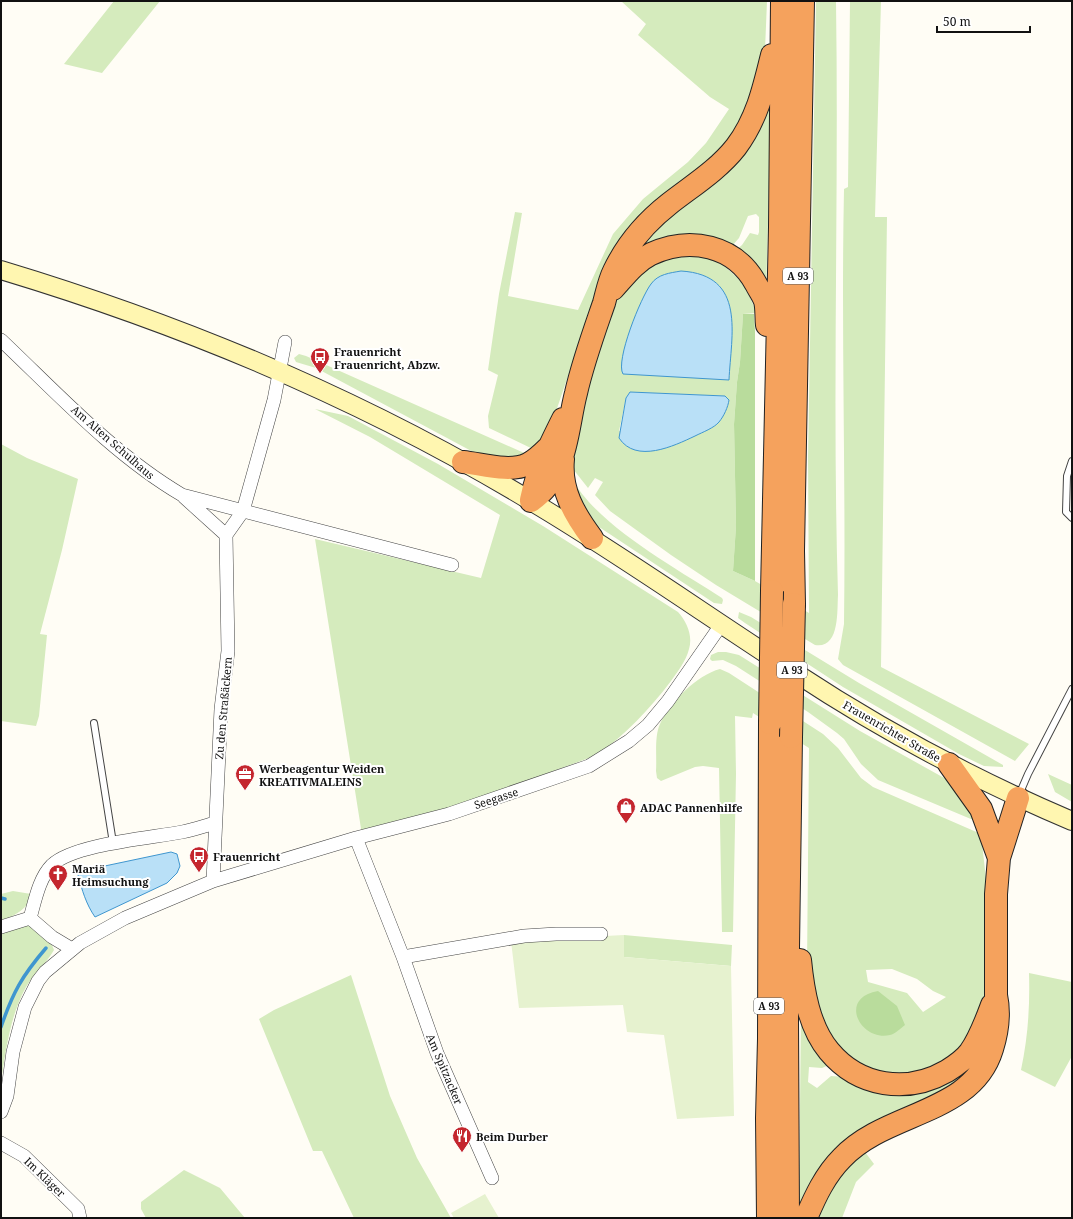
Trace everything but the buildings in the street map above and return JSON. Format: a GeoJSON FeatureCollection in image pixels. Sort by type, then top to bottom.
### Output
{"type":"FeatureCollection","features":[{"type":"Feature","properties":{"kind":"highway","name":"A 93"},"geometry":{"type":"LineString","coordinates":[[788,1218],[788,1019],[794,604],[793,544],[803,1]]}},
{"type":"Feature","properties":{"kind":"highway","name":"A 93"},"geometry":{"type":"LineString","coordinates":[[768,1218],[767,1118],[769,1039],[770,723],[775,406],[780,227],[781,11]]}},
{"type":"Feature","properties":{"kind":"highway"},"geometry":{"type":"LineString","coordinates":[[531,501],[549,485],[556,475],[556,450],[576,394],[613,273],[636,235],[659,212],[713,170],[736,147],[744,135],[764,92],[781,11]]}},
{"type":"Feature","properties":{"kind":"highway"},"geometry":{"type":"LineString","coordinates":[[605,298],[638,263],[650,254],[674,246],[694,244],[718,250],[737,260],[750,272],[765,300],[775,406]]}},
{"type":"Feature","properties":{"kind":"highway"},"geometry":{"type":"LineString","coordinates":[[463,462],[499,467],[520,467],[556,450]]}},
{"type":"Feature","properties":{"kind":"highway"},"geometry":{"type":"LineString","coordinates":[[556,450],[564,485],[575,513],[592,538]]}},
{"type":"Feature","properties":{"kind":"highway"},"geometry":{"type":"LineString","coordinates":[[949,764],[981,809],[999,858]]}},
{"type":"Feature","properties":{"kind":"highway"},"geometry":{"type":"LineString","coordinates":[[806,1218],[824,1181],[842,1158],[875,1133],[900,1120],[946,1102],[968,1087],[982,1072],[997,1032],[999,1009],[996,995],[996,894],[999,858],[1018,798]]}},
{"type":"Feature","properties":{"kind":"highway"},"geometry":{"type":"LineString","coordinates":[[790,864],[802,981],[806,1000],[820,1037],[829,1051],[857,1075],[876,1082],[895,1084],[914,1083],[936,1077],[956,1065],[970,1052],[984,1028],[996,995]]}},
{"type":"Feature","properties":{"kind":"main road","name":"Frauenrichter Straße"},"geometry":{"type":"LineString","coordinates":[[1,270],[124,311],[280,371],[384,420],[463,462],[592,538],[802,678],[949,764],[1018,798],[1072,821]]}},
{"type":"Feature","properties":{"kind":"street","name":"Am Alten Schulhaus"},"geometry":{"type":"LineString","coordinates":[[1,340],[112,444],[159,482],[182,495],[452,564]]}},
{"type":"Feature","properties":{"kind":"street"},"geometry":{"type":"LineString","coordinates":[[182,495],[226,535],[243,511],[274,400],[285,342]]}},
{"type":"Feature","properties":{"kind":"street","name":"Zu den Straßäckern"},"geometry":{"type":"LineString","coordinates":[[213,881],[214,823],[221,709],[228,651],[226,535]]}},
{"type":"Feature","properties":{"kind":"street","name":"Seegasse"},"geometry":{"type":"LineString","coordinates":[[1,1112],[7,1096],[13,1052],[25,1007],[38,981],[45,972],[72,949],[125,918],[213,881],[356,838],[449,814],[589,766],[608,756],[648,726],[668,701],[721,625]]}},
{"type":"Feature","properties":{"kind":"street"},"geometry":{"type":"LineString","coordinates":[[30,918],[42,881],[53,865],[62,859],[78,852],[114,843],[183,832],[214,823]]}},
{"type":"Feature","properties":{"kind":"street","name":"Am Spitzacker"},"geometry":{"type":"LineString","coordinates":[[356,838],[403,957],[437,1053],[492,1178]]}},
{"type":"Feature","properties":{"kind":"street"},"geometry":{"type":"LineString","coordinates":[[1,927],[30,918]]}},
{"type":"Feature","properties":{"kind":"street"},"geometry":{"type":"LineString","coordinates":[[30,918],[52,937],[72,949]]}},
{"type":"Feature","properties":{"kind":"street"},"geometry":{"type":"LineString","coordinates":[[403,957],[524,936],[601,934]]}},
{"type":"Feature","properties":{"kind":"street","name":"Im Kläger"},"geometry":{"type":"LineString","coordinates":[[1,1143],[24,1156],[78,1209],[80,1218]]}},
{"type":"Feature","properties":{"kind":"lane"},"geometry":{"type":"LineString","coordinates":[[1072,461],[1067,476],[1066,512],[1072,518]]}},
{"type":"Feature","properties":{"kind":"lane"},"geometry":{"type":"LineString","coordinates":[[1018,798],[1028,774],[1072,689]]}},
{"type":"Feature","properties":{"kind":"lane"},"geometry":{"type":"LineString","coordinates":[[94,722],[114,843]]}},
{"type":"Feature","properties":{"kind":"green space"},"geometry":{"type":"Polygon","coordinates":[[[114,1],[160,1],[102,73],[64,64],[114,1]]]}},
{"type":"Feature","properties":{"kind":"green space"},"geometry":{"type":"Polygon","coordinates":[[[621,1],[767,1],[765,50],[736,136],[599,285],[551,426],[537,451],[489,428],[488,416],[498,375],[488,370],[499,294],[515,212],[522,213],[508,296],[578,310],[613,234],[643,199],[688,162],[706,143],[729,109],[710,97],[638,35],[646,24],[621,1]]]}},
{"type":"Feature","properties":{"kind":"green space"},"geometry":{"type":"Polygon","coordinates":[[[816,1],[836,1],[836,521],[838,595],[836,628],[829,641],[823,645],[815,645],[716,585],[610,511],[595,495],[603,482],[595,478],[588,488],[573,469],[571,452],[585,391],[617,298],[647,262],[687,252],[719,261],[744,284],[757,313],[743,314],[734,424],[736,526],[733,571],[755,581],[809,613],[808,458],[816,1]],[[630,392],[626,398],[619,431],[725,412],[729,400],[725,396],[630,392]]]}},
{"type":"Feature","properties":{"kind":"green space"},"geometry":{"type":"Polygon","coordinates":[[[850,1],[881,1],[875,217],[887,217],[881,667],[1029,744],[1015,761],[843,665],[838,659],[844,624],[843,243],[844,189],[848,187],[850,1]]]}},
{"type":"Feature","properties":{"kind":"green space"},"geometry":{"type":"Polygon","coordinates":[[[769,102],[771,116],[766,294],[736,250],[742,245],[750,233],[758,235],[759,217],[756,214],[748,216],[739,238],[732,246],[635,249],[769,102]]]}},
{"type":"Feature","properties":{"kind":"green space"},"geometry":{"type":"Polygon","coordinates":[[[743,314],[754,314],[755,331],[755,581],[733,571],[736,526],[734,424],[743,314]]]}},
{"type":"Feature","properties":{"kind":"green space"},"geometry":{"type":"Polygon","coordinates":[[[299,354],[531,456],[523,460],[477,454],[316,368],[296,362],[294,358],[299,354]]]}},
{"type":"Feature","properties":{"kind":"green space"},"geometry":{"type":"Polygon","coordinates":[[[315,409],[348,416],[438,464],[543,526],[678,612],[684,620],[690,634],[688,653],[682,666],[646,712],[618,739],[597,755],[363,841],[315,539],[481,578],[500,515],[370,437],[315,409]]]}},
{"type":"Feature","properties":{"kind":"green space"},"geometry":{"type":"Polygon","coordinates":[[[1,444],[27,458],[78,479],[62,550],[40,634],[47,635],[39,716],[36,726],[1,721],[1,444]]]}},
{"type":"Feature","properties":{"kind":"green space"},"geometry":{"type":"Polygon","coordinates":[[[571,477],[583,495],[599,512],[618,528],[661,559],[722,598],[722,604],[714,603],[596,525],[588,517],[571,477]]]}},
{"type":"Feature","properties":{"kind":"green space"},"geometry":{"type":"Polygon","coordinates":[[[739,612],[751,617],[859,683],[1003,765],[1003,767],[984,766],[959,754],[843,687],[738,618],[739,612]]]}},
{"type":"Feature","properties":{"kind":"green space"},"geometry":{"type":"Polygon","coordinates":[[[718,652],[739,655],[860,731],[946,779],[978,822],[878,780],[861,764],[844,739],[837,733],[808,712],[736,666],[723,660],[712,661],[710,659],[711,655],[718,652]]]}},
{"type":"Feature","properties":{"kind":"green space"},"geometry":{"type":"Polygon","coordinates":[[[720,669],[729,673],[823,734],[838,748],[861,778],[873,787],[981,834],[987,888],[987,990],[982,1013],[971,1035],[952,1058],[913,1075],[873,1073],[844,1054],[824,1028],[807,967],[809,748],[753,713],[752,718],[735,716],[736,774],[733,932],[722,932],[719,768],[703,766],[695,767],[661,781],[657,778],[656,771],[657,735],[660,724],[670,707],[685,690],[711,672],[720,669]],[[892,969],[866,970],[868,982],[907,993],[923,1012],[946,997],[933,991],[917,979],[892,969]]]}},
{"type":"Feature","properties":{"kind":"green space"},"geometry":{"type":"Polygon","coordinates":[[[1048,774],[1072,785],[1072,802],[1055,792],[1048,774]]]}},
{"type":"Feature","properties":{"kind":"green space"},"geometry":{"type":"Polygon","coordinates":[[[13,891],[31,894],[30,899],[24,908],[1,922],[1,894],[13,891]]]}},
{"type":"Feature","properties":{"kind":"green space"},"geometry":{"type":"Polygon","coordinates":[[[22,924],[32,927],[46,937],[54,950],[29,982],[16,1010],[9,1033],[1,1082],[1,932],[22,924]]]}},
{"type":"Feature","properties":{"kind":"green space"},"geometry":{"type":"Polygon","coordinates":[[[624,935],[732,945],[731,966],[624,957],[624,935]]]}},
{"type":"Feature","properties":{"kind":"green space"},"geometry":{"type":"Polygon","coordinates":[[[624,935],[624,957],[731,966],[734,1116],[677,1119],[664,1035],[627,1032],[623,1005],[519,1008],[511,941],[624,935]]]}},
{"type":"Feature","properties":{"kind":"green space"},"geometry":{"type":"Polygon","coordinates":[[[1029,973],[1072,982],[1072,1056],[1055,1087],[1021,1070],[1028,1022],[1029,973]]]}},
{"type":"Feature","properties":{"kind":"green space"},"geometry":{"type":"Polygon","coordinates":[[[351,975],[390,1096],[417,1158],[451,1218],[354,1218],[322,1151],[313,1151],[259,1019],[274,1010],[351,975]]]}},
{"type":"Feature","properties":{"kind":"green space"},"geometry":{"type":"Polygon","coordinates":[[[878,991],[897,1006],[905,1025],[890,1035],[879,1035],[870,1032],[863,1026],[858,1018],[856,1010],[858,1002],[866,995],[878,991]]]}},
{"type":"Feature","properties":{"kind":"green space"},"geometry":{"type":"Polygon","coordinates":[[[801,1009],[831,1064],[822,1068],[809,1067],[808,1082],[817,1088],[831,1076],[846,1077],[876,1090],[981,1055],[953,1087],[897,1114],[799,1208],[801,1009]]]}},
{"type":"Feature","properties":{"kind":"green space"},"geometry":{"type":"Polygon","coordinates":[[[862,1148],[874,1164],[856,1182],[842,1218],[813,1218],[818,1204],[862,1148]]]}},
{"type":"Feature","properties":{"kind":"green space"},"geometry":{"type":"Polygon","coordinates":[[[184,1170],[220,1188],[245,1218],[146,1218],[141,1209],[141,1202],[184,1170]]]}},
{"type":"Feature","properties":{"kind":"green space"},"geometry":{"type":"Polygon","coordinates":[[[485,1194],[499,1218],[454,1218],[451,1213],[485,1194]]]}},
{"type":"Feature","properties":{"kind":"water"},"geometry":{"type":"Polygon","coordinates":[[[681,271],[702,275],[717,283],[726,295],[732,327],[729,380],[623,374],[621,367],[630,329],[647,291],[657,278],[664,274],[681,271]]]}},
{"type":"Feature","properties":{"kind":"water"},"geometry":{"type":"Polygon","coordinates":[[[630,392],[725,396],[729,400],[723,417],[711,428],[666,448],[645,451],[635,450],[626,446],[619,438],[626,398],[630,392]]]}},
{"type":"Feature","properties":{"kind":"water"},"geometry":{"type":"Polygon","coordinates":[[[171,852],[177,854],[180,866],[177,873],[167,883],[95,917],[81,886],[78,875],[81,871],[171,852]]]}},
{"type":"Feature","properties":{"kind":"waterway"},"geometry":{"type":"LineString","coordinates":[[1,898],[5,899]]}},
{"type":"Feature","properties":{"kind":"waterway"},"geometry":{"type":"LineString","coordinates":[[1,1027],[14,994],[24,976],[46,948]]}},
{"type":"Feature","properties":{"kind":"place","name":"Frauenricht Frauenricht, Abzw."},"geometry":{"type":"Point","coordinates":[320,374]}},
{"type":"Feature","properties":{"kind":"place","name":"Werbeagentur Weiden KREATIVMALEINS"},"geometry":{"type":"Point","coordinates":[245,791]}},
{"type":"Feature","properties":{"kind":"place","name":"ADAC Pannenhilfe"},"geometry":{"type":"Point","coordinates":[626,824]}},
{"type":"Feature","properties":{"kind":"place","name":"Frauenricht"},"geometry":{"type":"Point","coordinates":[199,873]}},
{"type":"Feature","properties":{"kind":"place","name":"Mariä Heimsuchung"},"geometry":{"type":"Point","coordinates":[58,891]}},
{"type":"Feature","properties":{"kind":"place","name":"Beim Durber"},"geometry":{"type":"Point","coordinates":[462,1153]}}]}
